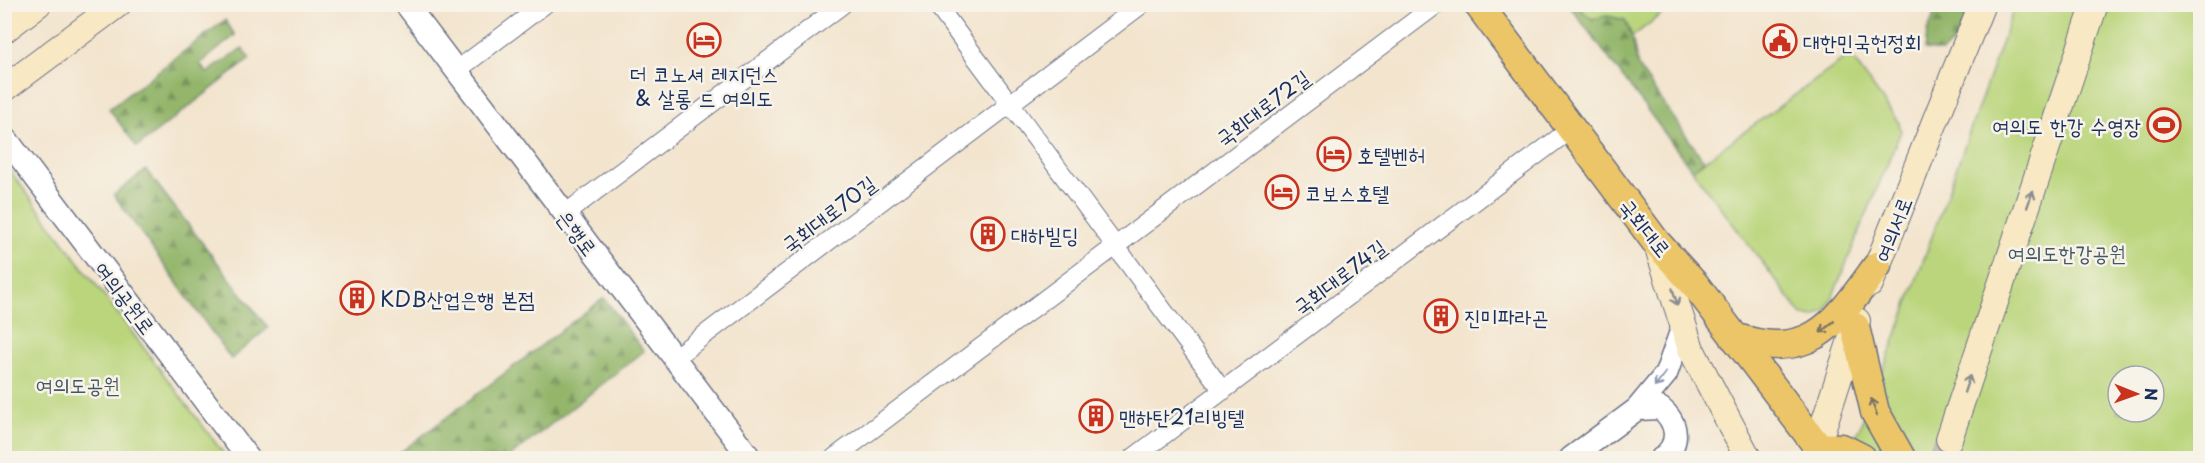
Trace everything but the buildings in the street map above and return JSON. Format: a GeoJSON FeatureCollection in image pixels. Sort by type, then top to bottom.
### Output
{"type":"FeatureCollection","features":[{"type":"Feature","properties":{"kind":"main road"},"geometry":{"type":"LineString","coordinates":[[4,30],[38,4]]}},
{"type":"Feature","properties":{"kind":"main road"},"geometry":{"type":"LineString","coordinates":[[4,89],[118,4]]}},
{"type":"Feature","properties":{"kind":"main road","name":"국회대로"},"geometry":{"type":"LineString","coordinates":[[1478,4],[1656,242],[1696,286],[1818,455]]}},
{"type":"Feature","properties":{"kind":"main road","name":"여의서로"},"geometry":{"type":"LineString","coordinates":[[1818,455],[1855,327],[1877,266],[1982,4]]}},
{"type":"Feature","properties":{"kind":"main road"},"geometry":{"type":"LineString","coordinates":[[1949,439],[2095,4]]}},
{"type":"Feature","properties":{"kind":"main road"},"geometry":{"type":"LineString","coordinates":[[4,75],[31,55],[86,28]]}},
{"type":"Feature","properties":{"kind":"main road"},"geometry":{"type":"LineString","coordinates":[[1656,242],[1691,349],[1748,459]]}},
{"type":"Feature","properties":{"kind":"main road"},"geometry":{"type":"LineString","coordinates":[[1734,337],[1772,344],[1817,336],[1842,314],[1877,266]]}},
{"type":"Feature","properties":{"kind":"main road"},"geometry":{"type":"LineString","coordinates":[[1855,327],[1875,412],[1901,459]]}},
{"type":"Feature","properties":{"kind":"main road"},"geometry":{"type":"LineString","coordinates":[[1818,455],[1842,448],[1862,459]]}},
{"type":"Feature","properties":{"kind":"street","name":"은행로"},"geometry":{"type":"LineString","coordinates":[[406,4],[750,459]]}},
{"type":"Feature","properties":{"kind":"street"},"geometry":{"type":"LineString","coordinates":[[456,71],[545,4]]}},
{"type":"Feature","properties":{"kind":"street"},"geometry":{"type":"LineString","coordinates":[[565,214],[843,4]]}},
{"type":"Feature","properties":{"kind":"street"},"geometry":{"type":"LineString","coordinates":[[936,4],[1223,391]]}},
{"type":"Feature","properties":{"kind":"street","name":"국회대로70길"},"geometry":{"type":"LineString","coordinates":[[674,358],[1142,4]]}},
{"type":"Feature","properties":{"kind":"street","name":"국회대로72길"},"geometry":{"type":"LineString","coordinates":[[834,459],[1437,4]]}},
{"type":"Feature","properties":{"kind":"street","name":"국회대로74길"},"geometry":{"type":"LineString","coordinates":[[1133,459],[1571,129]]}},
{"type":"Feature","properties":{"kind":"street","name":"여의공원로"},"geometry":{"type":"LineString","coordinates":[[4,136],[248,459]]}},
{"type":"Feature","properties":{"kind":"street"},"geometry":{"type":"LineString","coordinates":[[1571,459],[1637,410],[1666,374],[1683,326]]}},
{"type":"Feature","properties":{"kind":"street"},"geometry":{"type":"LineString","coordinates":[[1637,410],[1660,408],[1673,420],[1676,431],[1674,441],[1662,459]]}},
{"type":"Feature","properties":{"kind":"green space"},"geometry":{"type":"Polygon","coordinates":[[[1569,5],[1580,5],[1582,11],[1592,19],[1607,16],[1625,20],[1632,37],[1638,67],[1704,161],[1692,170],[1569,5]]]}},
{"type":"Feature","properties":{"kind":"green space"},"geometry":{"type":"Polygon","coordinates":[[[1580,5],[1673,5],[1632,37],[1625,20],[1607,16],[1592,19],[1582,11],[1580,5]]]}},
{"type":"Feature","properties":{"kind":"green space"},"geometry":{"type":"Polygon","coordinates":[[[1938,5],[1973,5],[1959,38],[1942,52],[1925,50],[1927,32],[1938,5]]]}},
{"type":"Feature","properties":{"kind":"green space","name":"여의도한강공원"},"geometry":{"type":"Polygon","coordinates":[[[2015,5],[2200,5],[2200,458],[1847,458],[1893,345],[2015,5]]]}},
{"type":"Feature","properties":{"kind":"green space"},"geometry":{"type":"Polygon","coordinates":[[[225,20],[235,35],[200,64],[207,73],[242,48],[250,59],[137,147],[109,109],[225,20]]]}},
{"type":"Feature","properties":{"kind":"green space"},"geometry":{"type":"Polygon","coordinates":[[[1850,55],[1899,123],[1901,131],[1827,310],[1814,317],[1802,315],[1692,170],[1850,55]]]}},
{"type":"Feature","properties":{"kind":"green space","name":"여의도공원"},"geometry":{"type":"Polygon","coordinates":[[[4,163],[227,458],[5,458],[4,163]]]}},
{"type":"Feature","properties":{"kind":"green space"},"geometry":{"type":"Polygon","coordinates":[[[146,170],[268,328],[231,359],[114,195],[146,170]]]}},
{"type":"Feature","properties":{"kind":"green space"},"geometry":{"type":"Polygon","coordinates":[[[604,298],[644,351],[508,458],[393,458],[604,298]]]}},
{"type":"Feature","properties":{"kind":"tunnel"},"geometry":{"type":"LineString","coordinates":[[1942,458],[1949,439]]}},
{"type":"Feature","properties":{"kind":"place","name":"더 코노셔 레지던스 & 살롱 드 여의도"},"geometry":{"type":"Point","coordinates":[704,40]}},
{"type":"Feature","properties":{"kind":"place","name":"대한민국헌정회"},"geometry":{"type":"Point","coordinates":[1780,41]}},
{"type":"Feature","properties":{"kind":"place","name":"여의도 한강 수영장"},"geometry":{"type":"Point","coordinates":[2164,125]}},
{"type":"Feature","properties":{"kind":"place","name":"호텔벤허"},"geometry":{"type":"Point","coordinates":[1334,154]}},
{"type":"Feature","properties":{"kind":"place","name":"코보스호텔"},"geometry":{"type":"Point","coordinates":[1282,192]}},
{"type":"Feature","properties":{"kind":"place","name":"대하빌딩"},"geometry":{"type":"Point","coordinates":[988,234]}},
{"type":"Feature","properties":{"kind":"place","name":"KDB산업은행 본점"},"geometry":{"type":"Point","coordinates":[357,298]}},
{"type":"Feature","properties":{"kind":"place","name":"진미파라곤"},"geometry":{"type":"Point","coordinates":[1441,316]}},
{"type":"Feature","properties":{"kind":"place","name":"맨하탄21리빙텔"},"geometry":{"type":"Point","coordinates":[1096,416]}}]}
